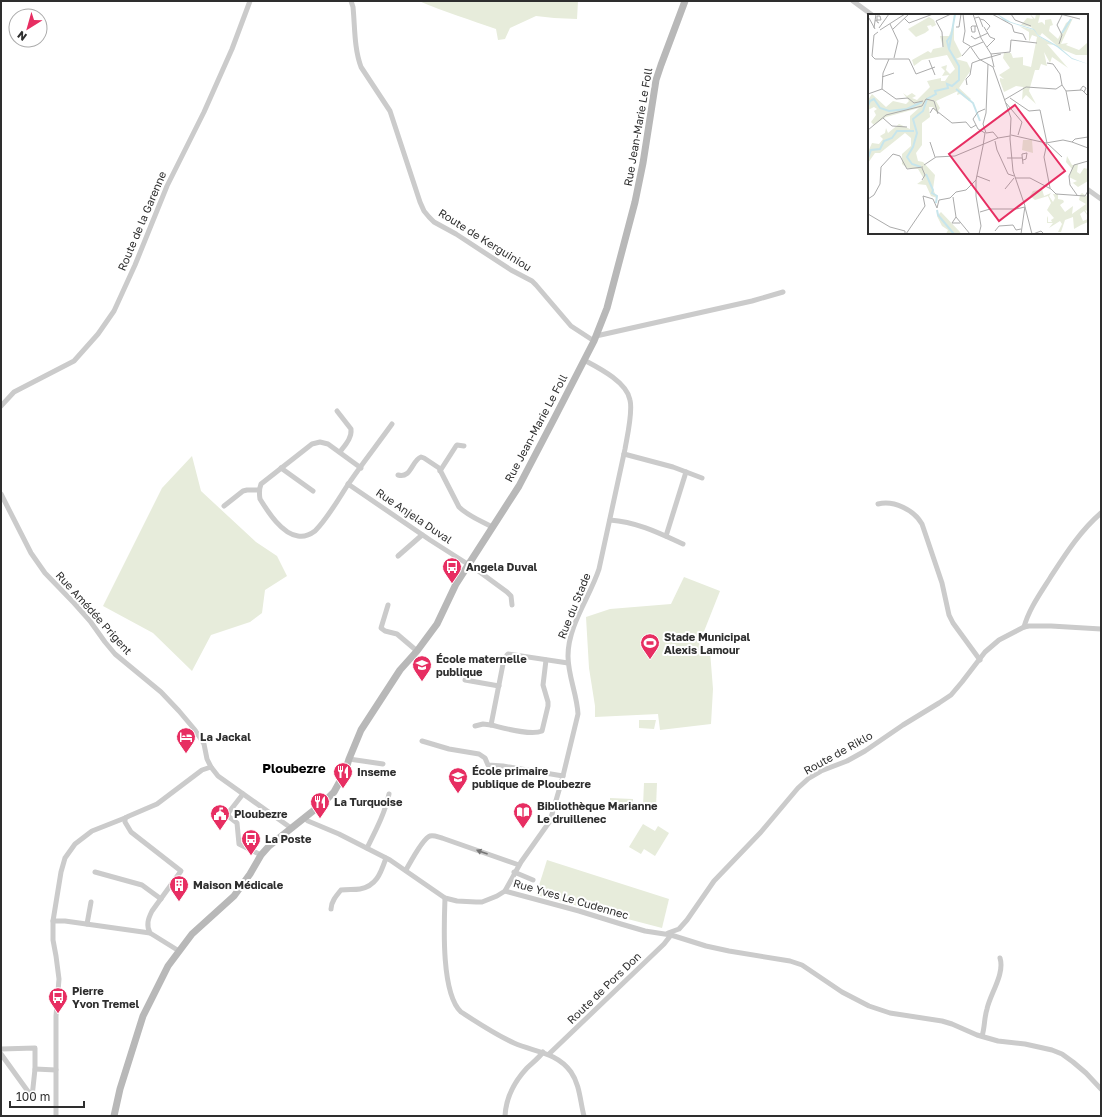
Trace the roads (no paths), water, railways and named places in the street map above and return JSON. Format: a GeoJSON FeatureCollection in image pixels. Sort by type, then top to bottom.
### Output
{"type":"FeatureCollection","features":[{"type":"Feature","properties":{"kind":"main road","name":"Rue Jean-Marie Le Foll"},"geometry":{"type":"LineString","coordinates":[[114,1116],[120,1089],[145,1011],[168,966],[194,932],[234,896],[250,874],[261,855],[269,846],[323,803],[334,792],[345,772],[361,730],[400,670],[437,624],[456,584],[519,486],[555,417],[595,338],[607,308],[635,202],[656,80],[685,1]]}},
{"type":"Feature","properties":{"kind":"street","name":"Route de la Garenne"},"geometry":{"type":"LineString","coordinates":[[1,406],[14,392],[74,361],[98,334],[114,311],[137,260],[167,186],[204,112],[232,49],[250,1]]}},
{"type":"Feature","properties":{"kind":"street","name":"Route de Kerguiniou"},"geometry":{"type":"LineString","coordinates":[[351,1],[353,7],[358,59],[361,67],[390,111],[420,202],[426,213],[434,222],[456,234],[511,270],[532,281],[541,289],[571,326],[595,338]]}},
{"type":"Feature","properties":{"kind":"street"},"geometry":{"type":"LineString","coordinates":[[853,1],[871,14]]}},
{"type":"Feature","properties":{"kind":"street"},"geometry":{"type":"LineString","coordinates":[[1088,190],[1101,199]]}},
{"type":"Feature","properties":{"kind":"street"},"geometry":{"type":"LineString","coordinates":[[595,338],[752,301],[783,292]]}},
{"type":"Feature","properties":{"kind":"street","name":"Rue du Stade"},"geometry":{"type":"LineString","coordinates":[[504,891],[514,872],[550,821],[569,755],[578,714],[568,664],[568,646],[598,573],[629,430],[631,406],[628,394],[620,382],[584,360]]}},
{"type":"Feature","properties":{"kind":"street"},"geometry":{"type":"LineString","coordinates":[[337,411],[351,429],[350,437],[340,452]]}},
{"type":"Feature","properties":{"kind":"street"},"geometry":{"type":"LineString","coordinates":[[361,468],[328,444],[320,442],[312,444],[261,484],[259,490],[260,499],[282,528],[288,533],[304,536],[314,532],[321,524],[348,484],[361,468],[392,424]]}},
{"type":"Feature","properties":{"kind":"street"},"geometry":{"type":"LineString","coordinates":[[440,471],[456,446],[464,446]]}},
{"type":"Feature","properties":{"kind":"street"},"geometry":{"type":"LineString","coordinates":[[624,454],[673,467],[702,478]]}},
{"type":"Feature","properties":{"kind":"street"},"geometry":{"type":"LineString","coordinates":[[398,474],[402,476],[406,474],[417,458],[421,457],[439,468],[462,510],[492,527]]}},
{"type":"Feature","properties":{"kind":"street"},"geometry":{"type":"LineString","coordinates":[[281,468],[313,491]]}},
{"type":"Feature","properties":{"kind":"street"},"geometry":{"type":"LineString","coordinates":[[666,536],[686,472]]}},
{"type":"Feature","properties":{"kind":"street","name":"Rue Anjela Duval"},"geometry":{"type":"LineString","coordinates":[[348,484],[422,535],[468,564],[507,592],[511,596],[512,605]]}},
{"type":"Feature","properties":{"kind":"street"},"geometry":{"type":"LineString","coordinates":[[224,506],[243,491],[259,490]]}},
{"type":"Feature","properties":{"kind":"street","name":"Rue Amédée Prigent"},"geometry":{"type":"LineString","coordinates":[[1,494],[30,553],[45,573],[90,621],[115,654],[161,692],[179,711],[195,730],[204,744],[207,759],[218,776],[291,828]]}},
{"type":"Feature","properties":{"kind":"street"},"geometry":{"type":"LineString","coordinates":[[878,504],[883,503],[902,507],[920,519],[942,583],[949,615],[953,623],[980,660]]}},
{"type":"Feature","properties":{"kind":"street"},"geometry":{"type":"LineString","coordinates":[[1101,513],[1093,520],[1069,550],[1030,611],[1024,627],[1051,626],[1101,629]]}},
{"type":"Feature","properties":{"kind":"street"},"geometry":{"type":"LineString","coordinates":[[610,520],[643,526],[683,544]]}},
{"type":"Feature","properties":{"kind":"street"},"geometry":{"type":"LineString","coordinates":[[398,556],[422,535]]}},
{"type":"Feature","properties":{"kind":"street"},"geometry":{"type":"LineString","coordinates":[[388,605],[381,628],[385,631],[397,634],[417,650]]}},
{"type":"Feature","properties":{"kind":"street","name":"Route de Riklo"},"geometry":{"type":"LineString","coordinates":[[665,934],[679,929],[714,881],[761,832],[798,788],[821,771],[847,761],[865,751],[939,703],[955,690],[994,644],[1024,627]]}},
{"type":"Feature","properties":{"kind":"street"},"geometry":{"type":"LineString","coordinates":[[491,725],[505,658],[508,654],[568,664]]}},
{"type":"Feature","properties":{"kind":"street"},"geometry":{"type":"LineString","coordinates":[[475,726],[483,724],[491,725],[530,733],[538,733],[542,731],[548,706],[543,686],[546,660]]}},
{"type":"Feature","properties":{"kind":"street"},"geometry":{"type":"LineString","coordinates":[[465,680],[499,686]]}},
{"type":"Feature","properties":{"kind":"street"},"geometry":{"type":"LineString","coordinates":[[422,741],[449,749],[479,754],[485,758],[488,765],[563,776]]}},
{"type":"Feature","properties":{"kind":"street"},"geometry":{"type":"LineString","coordinates":[[349,759],[383,764]]}},
{"type":"Feature","properties":{"kind":"street"},"geometry":{"type":"LineString","coordinates":[[56,1116],[56,1016],[59,979],[53,940],[53,921],[58,887],[65,858],[75,844],[92,831],[157,804],[202,770],[211,767]]}},
{"type":"Feature","properties":{"kind":"street"},"geometry":{"type":"LineString","coordinates":[[243,794],[229,812],[228,816],[237,823],[240,844],[261,855]]}},
{"type":"Feature","properties":{"kind":"street"},"geometry":{"type":"LineString","coordinates":[[367,848],[382,816],[389,794]]}},
{"type":"Feature","properties":{"kind":"street"},"geometry":{"type":"LineString","coordinates":[[125,818],[131,832],[181,871],[152,911],[149,918],[148,927],[150,933]]}},
{"type":"Feature","properties":{"kind":"street","name":"Rue Yves Le Cudennec"},"geometry":{"type":"LineString","coordinates":[[304,818],[386,858],[406,870],[445,898],[457,901],[482,902],[497,896],[504,891],[579,911],[645,931],[672,935],[721,950],[790,961],[802,965],[842,992],[869,1006],[890,1013],[952,1024],[998,1041],[1025,1044],[1052,1050],[1062,1054],[1086,1073],[1101,1089]]}},
{"type":"Feature","properties":{"kind":"street"},"geometry":{"type":"LineString","coordinates":[[406,870],[421,844],[428,836],[432,835],[519,865]]}},
{"type":"Feature","properties":{"kind":"street"},"geometry":{"type":"LineString","coordinates":[[331,909],[331,905],[340,890],[359,889],[368,887],[374,883],[378,878],[386,858]]}},
{"type":"Feature","properties":{"kind":"street"},"geometry":{"type":"LineString","coordinates":[[95,872],[142,885],[161,899]]}},
{"type":"Feature","properties":{"kind":"street"},"geometry":{"type":"LineString","coordinates":[[514,872],[533,880]]}},
{"type":"Feature","properties":{"kind":"street"},"geometry":{"type":"LineString","coordinates":[[445,898],[445,956],[448,982],[454,1003],[461,1012],[507,1040],[527,1049],[549,1054],[564,1064],[573,1075],[579,1090],[584,1116]]}},
{"type":"Feature","properties":{"kind":"street"},"geometry":{"type":"LineString","coordinates":[[87,924],[91,902]]}},
{"type":"Feature","properties":{"kind":"street"},"geometry":{"type":"LineString","coordinates":[[53,921],[65,921],[150,933],[179,951]]}},
{"type":"Feature","properties":{"kind":"street","name":"Route de Pors Don"},"geometry":{"type":"LineString","coordinates":[[549,1054],[672,935]]}},
{"type":"Feature","properties":{"kind":"street"},"geometry":{"type":"LineString","coordinates":[[982,1036],[986,1009],[999,976],[1000,958]]}},
{"type":"Feature","properties":{"kind":"street"},"geometry":{"type":"LineString","coordinates":[[1,1049],[35,1048],[35,1069],[32,1097],[1,1054]]}},
{"type":"Feature","properties":{"kind":"street"},"geometry":{"type":"LineString","coordinates":[[505,1116],[509,1094],[517,1080],[541,1055],[542,1052]]}},
{"type":"Feature","properties":{"kind":"street"},"geometry":{"type":"LineString","coordinates":[[35,1069],[56,1070]]}},
{"type":"Feature","properties":{"kind":"place","name":"Angela Duval"},"geometry":{"type":"Point","coordinates":[452,584]}},
{"type":"Feature","properties":{"kind":"place","name":"Stade Municipal Alexis Lamour"},"geometry":{"type":"Point","coordinates":[650,660]}},
{"type":"Feature","properties":{"kind":"place","name":"École maternelle publique"},"geometry":{"type":"Point","coordinates":[422,682]}},
{"type":"Feature","properties":{"kind":"place","name":"La Jackal"},"geometry":{"type":"Point","coordinates":[186,754]}},
{"type":"Feature","properties":{"kind":"place","name":"Inseme"},"geometry":{"type":"Point","coordinates":[343,789]}},
{"type":"Feature","properties":{"kind":"place","name":"École primaire publique de Ploubezre"},"geometry":{"type":"Point","coordinates":[458,794]}},
{"type":"Feature","properties":{"kind":"place","name":"La Turquoise"},"geometry":{"type":"Point","coordinates":[320,819]}},
{"type":"Feature","properties":{"kind":"place","name":"Bibliothèque Marianne Le druillenec"},"geometry":{"type":"Point","coordinates":[523,829]}},
{"type":"Feature","properties":{"kind":"place","name":"Ploubezre"},"geometry":{"type":"Point","coordinates":[220,831]}},
{"type":"Feature","properties":{"kind":"place","name":"La Poste"},"geometry":{"type":"Point","coordinates":[251,856]}},
{"type":"Feature","properties":{"kind":"place","name":"Maison Médicale"},"geometry":{"type":"Point","coordinates":[179,902]}},
{"type":"Feature","properties":{"kind":"place","name":"Pierre Yvon Tremel"},"geometry":{"type":"Point","coordinates":[58,1014]}},
{"type":"Feature","properties":{"kind":"district","name":"Ploubezre"},"geometry":{"type":"Point","coordinates":[294,768]}}]}
